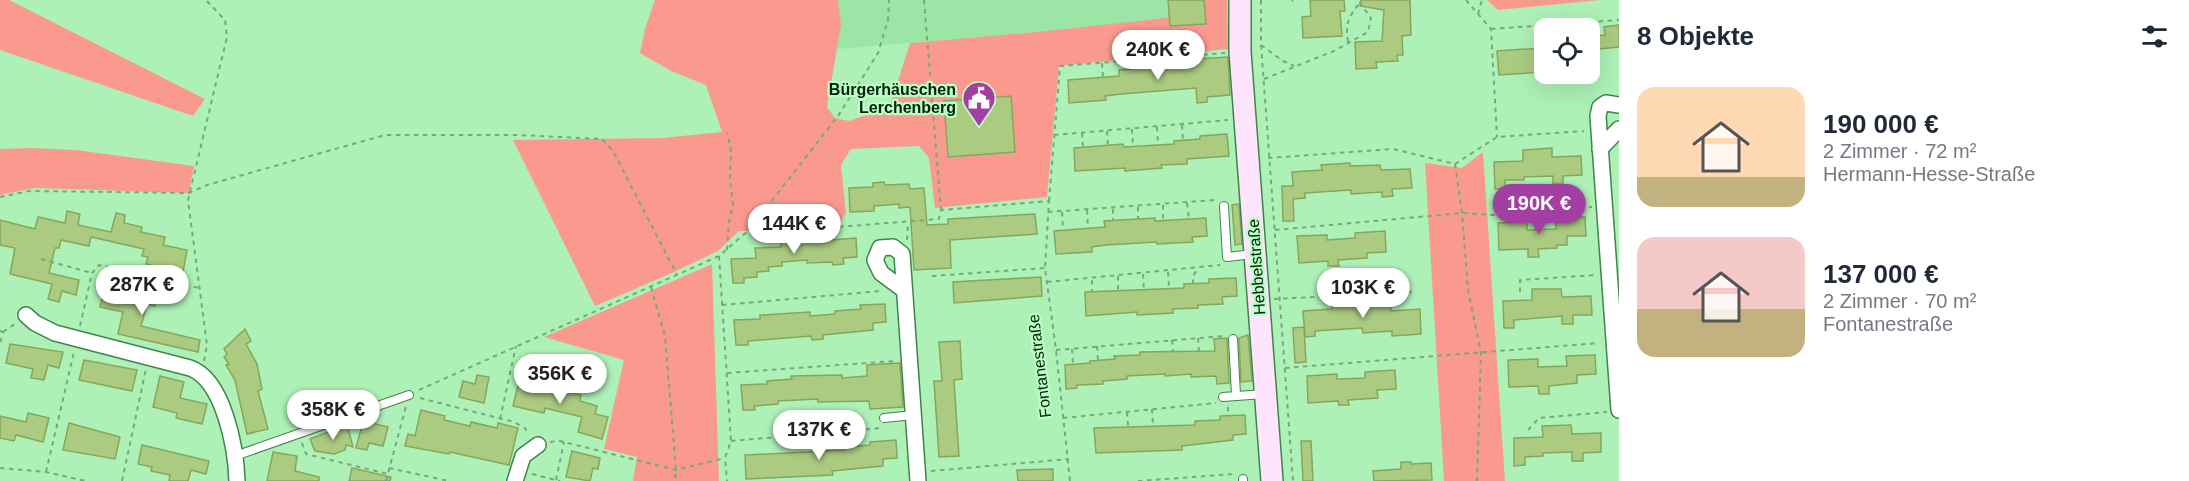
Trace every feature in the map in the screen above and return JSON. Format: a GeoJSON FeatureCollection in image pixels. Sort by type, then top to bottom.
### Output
{"type":"FeatureCollection","features":[{"type":"Feature","properties":{"kind":"street","name":"Hebbelstraße"},"geometry":{"type":"LineString","coordinates":[[1240,0],[1240,52],[1272,481]]}},
{"type":"Feature","properties":{"kind":"street"},"geometry":{"type":"LineString","coordinates":[[1613,411],[1614,342],[1609,273],[1610,232],[1605,207],[1598,116],[1600,107],[1610,102],[1619,105]]}},
{"type":"Feature","properties":{"kind":"street"},"geometry":{"type":"LineString","coordinates":[[1600,149],[1619,129]]}},
{"type":"Feature","properties":{"kind":"street"},"geometry":{"type":"LineString","coordinates":[[904,290],[881,273],[875,263],[876,253],[883,247],[893,247],[902,254],[918,477]]}},
{"type":"Feature","properties":{"kind":"street"},"geometry":{"type":"LineString","coordinates":[[26,315],[35,323],[55,333],[190,368],[201,373],[217,394],[235,456],[237,481]]}},
{"type":"Feature","properties":{"kind":"street"},"geometry":{"type":"LineString","coordinates":[[516,476],[523,456],[538,445]]}},
{"type":"Feature","properties":{"kind":"lane"},"geometry":{"type":"LineString","coordinates":[[1224,203],[1227,256],[1255,254]]}},
{"type":"Feature","properties":{"kind":"lane"},"geometry":{"type":"LineString","coordinates":[[1233,337],[1236,395]]}},
{"type":"Feature","properties":{"kind":"lane"},"geometry":{"type":"LineString","coordinates":[[1223,397],[1265,394]]}},
{"type":"Feature","properties":{"kind":"lane"},"geometry":{"type":"LineString","coordinates":[[235,456],[409,395]]}},
{"type":"Feature","properties":{"kind":"lane"},"geometry":{"type":"LineString","coordinates":[[884,418],[914,415]]}},
{"type":"Feature","properties":{"kind":"path"},"geometry":{"type":"LineString","coordinates":[[201,373],[207,345],[188,200],[227,37],[225,20],[206,0]]}},
{"type":"Feature","properties":{"kind":"path"},"geometry":{"type":"LineString","coordinates":[[409,395],[719,256],[727,250],[749,230],[838,116],[878,53],[888,20],[889,0]]}},
{"type":"Feature","properties":{"kind":"path"},"geometry":{"type":"LineString","coordinates":[[749,230],[838,227],[939,219],[941,210],[924,0]]}},
{"type":"Feature","properties":{"kind":"path"},"geometry":{"type":"LineString","coordinates":[[1261,0],[1260,44],[1293,481]]}},
{"type":"Feature","properties":{"kind":"path"},"geometry":{"type":"LineString","coordinates":[[1466,0],[1491,29],[1497,136]]}},
{"type":"Feature","properties":{"kind":"path"},"geometry":{"type":"LineString","coordinates":[[1478,14],[1482,0]]}},
{"type":"Feature","properties":{"kind":"path"},"geometry":{"type":"LineString","coordinates":[[1264,80],[1334,51],[1368,32],[1371,18],[1359,2],[1349,16],[1346,30],[1348,42]]}},
{"type":"Feature","properties":{"kind":"path"},"geometry":{"type":"LineString","coordinates":[[1491,29],[1619,20]]}},
{"type":"Feature","properties":{"kind":"path"},"geometry":{"type":"LineString","coordinates":[[1260,44],[1294,66]]}},
{"type":"Feature","properties":{"kind":"path"},"geometry":{"type":"LineString","coordinates":[[941,210],[1049,201],[1060,66],[1240,52]]}},
{"type":"Feature","properties":{"kind":"path"},"geometry":{"type":"LineString","coordinates":[[1178,57],[1178,66]]}},
{"type":"Feature","properties":{"kind":"path"},"geometry":{"type":"LineString","coordinates":[[1153,59],[1153,68]]}},
{"type":"Feature","properties":{"kind":"path"},"geometry":{"type":"LineString","coordinates":[[1127,61],[1128,69]]}},
{"type":"Feature","properties":{"kind":"path"},"geometry":{"type":"LineString","coordinates":[[1102,63],[1103,77]]}},
{"type":"Feature","properties":{"kind":"path"},"geometry":{"type":"LineString","coordinates":[[1054,135],[1238,119]]}},
{"type":"Feature","properties":{"kind":"path"},"geometry":{"type":"LineString","coordinates":[[1182,124],[1183,140]]}},
{"type":"Feature","properties":{"kind":"path"},"geometry":{"type":"LineString","coordinates":[[1157,126],[1158,145]]}},
{"type":"Feature","properties":{"kind":"path"},"geometry":{"type":"LineString","coordinates":[[1132,129],[1133,147]]}},
{"type":"Feature","properties":{"kind":"path"},"geometry":{"type":"LineString","coordinates":[[1262,158],[1393,148],[1455,164],[1497,136],[1599,130]]}},
{"type":"Feature","properties":{"kind":"path"},"geometry":{"type":"LineString","coordinates":[[1107,131],[1108,146]]}},
{"type":"Feature","properties":{"kind":"path"},"geometry":{"type":"LineString","coordinates":[[727,133],[731,149],[730,180],[733,205],[727,250]]}},
{"type":"Feature","properties":{"kind":"path"},"geometry":{"type":"LineString","coordinates":[[1082,133],[1083,148]]}},
{"type":"Feature","properties":{"kind":"path"},"geometry":{"type":"LineString","coordinates":[[0,197],[29,191],[189,193],[207,185],[385,135],[518,135],[602,139],[613,151],[677,275]]}},
{"type":"Feature","properties":{"kind":"path"},"geometry":{"type":"LineString","coordinates":[[1455,164],[1462,213],[1468,290],[1481,353],[1477,481]]}},
{"type":"Feature","properties":{"kind":"path","name":"Fontanestraße"},"geometry":{"type":"LineString","coordinates":[[1049,201],[1045,268],[1070,481]]}},
{"type":"Feature","properties":{"kind":"path"},"geometry":{"type":"LineString","coordinates":[[1048,212],[1187,202],[1224,203]]}},
{"type":"Feature","properties":{"kind":"path"},"geometry":{"type":"LineString","coordinates":[[1187,202],[1189,219]]}},
{"type":"Feature","properties":{"kind":"path"},"geometry":{"type":"LineString","coordinates":[[1162,204],[1163,220]]}},
{"type":"Feature","properties":{"kind":"path"},"geometry":{"type":"LineString","coordinates":[[1137,206],[1138,219]]}},
{"type":"Feature","properties":{"kind":"path"},"geometry":{"type":"LineString","coordinates":[[1275,230],[1462,213],[1494,215],[1605,207]]}},
{"type":"Feature","properties":{"kind":"path"},"geometry":{"type":"LineString","coordinates":[[1113,208],[1113,221]]}},
{"type":"Feature","properties":{"kind":"path"},"geometry":{"type":"LineString","coordinates":[[1087,209],[1088,228]]}},
{"type":"Feature","properties":{"kind":"path"},"geometry":{"type":"LineString","coordinates":[[1062,211],[1063,230]]}},
{"type":"Feature","properties":{"kind":"path"},"geometry":{"type":"LineString","coordinates":[[902,254],[909,236],[908,221]]}},
{"type":"Feature","properties":{"kind":"path"},"geometry":{"type":"LineString","coordinates":[[719,256],[731,441],[725,458],[727,481]]}},
{"type":"Feature","properties":{"kind":"path","name":"Hebbelstraße"},"geometry":{"type":"LineString","coordinates":[[1047,282],[1227,265],[1227,256]]}},
{"type":"Feature","properties":{"kind":"path"},"geometry":{"type":"LineString","coordinates":[[41,259],[92,273]]}},
{"type":"Feature","properties":{"kind":"path"},"geometry":{"type":"LineString","coordinates":[[1193,284],[1193,277],[1198,267]]}},
{"type":"Feature","properties":{"kind":"path"},"geometry":{"type":"LineString","coordinates":[[932,276],[1045,268]]}},
{"type":"Feature","properties":{"kind":"path"},"geometry":{"type":"LineString","coordinates":[[1168,272],[1169,289]]}},
{"type":"Feature","properties":{"kind":"path"},"geometry":{"type":"LineString","coordinates":[[1520,292],[1520,280],[1609,273]]}},
{"type":"Feature","properties":{"kind":"path"},"geometry":{"type":"LineString","coordinates":[[1143,274],[1144,291]]}},
{"type":"Feature","properties":{"kind":"path"},"geometry":{"type":"LineString","coordinates":[[1118,276],[1118,290]]}},
{"type":"Feature","properties":{"kind":"path"},"geometry":{"type":"LineString","coordinates":[[1092,278],[1092,292]]}},
{"type":"Feature","properties":{"kind":"path"},"geometry":{"type":"LineString","coordinates":[[651,287],[665,336],[675,481]]}},
{"type":"Feature","properties":{"kind":"path"},"geometry":{"type":"LineString","coordinates":[[723,305],[904,290]]}},
{"type":"Feature","properties":{"kind":"path"},"geometry":{"type":"LineString","coordinates":[[1272,299],[1412,292]]}},
{"type":"Feature","properties":{"kind":"path"},"geometry":{"type":"LineString","coordinates":[[0,331],[3,332],[0,344]]}},
{"type":"Feature","properties":{"kind":"path"},"geometry":{"type":"LineString","coordinates":[[1056,350],[1233,337]]}},
{"type":"Feature","properties":{"kind":"path"},"geometry":{"type":"LineString","coordinates":[[1198,338],[1199,352]]}},
{"type":"Feature","properties":{"kind":"path"},"geometry":{"type":"LineString","coordinates":[[1172,340],[1173,352]]}},
{"type":"Feature","properties":{"kind":"path"},"geometry":{"type":"LineString","coordinates":[[1285,368],[1614,342]]}},
{"type":"Feature","properties":{"kind":"path"},"geometry":{"type":"LineString","coordinates":[[500,419],[516,346]]}},
{"type":"Feature","properties":{"kind":"path"},"geometry":{"type":"LineString","coordinates":[[1097,346],[1098,360]]}},
{"type":"Feature","properties":{"kind":"path"},"geometry":{"type":"LineString","coordinates":[[1072,349],[1073,364]]}},
{"type":"Feature","properties":{"kind":"path"},"geometry":{"type":"LineString","coordinates":[[122,481],[149,358]]}},
{"type":"Feature","properties":{"kind":"path"},"geometry":{"type":"LineString","coordinates":[[727,373],[910,360]]}},
{"type":"Feature","properties":{"kind":"path"},"geometry":{"type":"LineString","coordinates":[[409,395],[514,422],[525,428],[538,445],[551,441],[564,442],[676,470],[725,458]]}},
{"type":"Feature","properties":{"kind":"path"},"geometry":{"type":"LineString","coordinates":[[386,481],[409,395]]}},
{"type":"Feature","properties":{"kind":"path"},"geometry":{"type":"LineString","coordinates":[[1063,418],[1218,403],[1223,397]]}},
{"type":"Feature","properties":{"kind":"path"},"geometry":{"type":"LineString","coordinates":[[1152,409],[1153,427]]}},
{"type":"Feature","properties":{"kind":"path"},"geometry":{"type":"LineString","coordinates":[[1528,430],[1539,418],[1613,411]]}},
{"type":"Feature","properties":{"kind":"path"},"geometry":{"type":"LineString","coordinates":[[1127,412],[1128,426]]}},
{"type":"Feature","properties":{"kind":"path"},"geometry":{"type":"LineString","coordinates":[[731,441],[880,428]]}},
{"type":"Feature","properties":{"kind":"path"},"geometry":{"type":"LineString","coordinates":[[298,434],[306,454],[388,474]]}},
{"type":"Feature","properties":{"kind":"path"},"geometry":{"type":"LineString","coordinates":[[556,480],[564,442]]}},
{"type":"Feature","properties":{"kind":"path"},"geometry":{"type":"LineString","coordinates":[[918,477],[1069,459]]}},
{"type":"Feature","properties":{"kind":"path"},"geometry":{"type":"LineString","coordinates":[[0,468],[46,472],[85,481]]}},
{"type":"Feature","properties":{"kind":"path"},"geometry":{"type":"LineString","coordinates":[[389,468],[449,481]]}},
{"type":"Feature","properties":{"kind":"path"},"geometry":{"type":"LineString","coordinates":[[67,481],[68,476]]}},
{"type":"Feature","properties":{"kind":"path"},"geometry":{"type":"LineString","coordinates":[[516,476],[560,481]]}},
{"type":"Feature","properties":{"kind":"path"},"geometry":{"type":"LineString","coordinates":[[1208,476],[1208,481]]}},
{"type":"Feature","properties":{"kind":"path"},"geometry":{"type":"LineString","coordinates":[[1138,481],[1208,476],[1243,478]]}},
{"type":"Feature","properties":{"kind":"shaded area"},"geometry":{"type":"Polygon","coordinates":[[[0,0],[9,0],[205,99],[193,116],[0,50],[0,0]]]}},
{"type":"Feature","properties":{"kind":"shaded area"},"geometry":{"type":"Polygon","coordinates":[[[655,0],[838,0],[841,25],[827,107],[835,118],[849,121],[890,106],[910,43],[1194,15],[1195,0],[1227,0],[1228,49],[1059,66],[1047,197],[935,208],[929,158],[919,146],[851,149],[841,165],[846,213],[835,230],[739,231],[718,251],[595,306],[513,140],[662,138],[722,132],[706,85],[671,71],[640,53],[655,0]]]}},
{"type":"Feature","properties":{"kind":"shaded area"},"geometry":{"type":"Polygon","coordinates":[[[796,0],[1204,0],[1206,24],[1046,31],[814,51],[796,0]]]}},
{"type":"Feature","properties":{"kind":"shaded area"},"geometry":{"type":"Polygon","coordinates":[[[1487,0],[1600,0],[1498,10],[1487,0]]]}},
{"type":"Feature","properties":{"kind":"shaded area"},"geometry":{"type":"Polygon","coordinates":[[[0,149],[76,150],[194,166],[189,193],[34,188],[0,195],[0,149]]]}},
{"type":"Feature","properties":{"kind":"shaded area"},"geometry":{"type":"Polygon","coordinates":[[[1483,152],[1505,481],[1444,481],[1425,163],[1462,168],[1483,152]]]}},
{"type":"Feature","properties":{"kind":"shaded area"},"geometry":{"type":"Polygon","coordinates":[[[712,264],[719,481],[633,481],[637,457],[604,449],[624,360],[544,337],[712,264]]]}},
{"type":"Feature","properties":{"kind":"building"},"geometry":{"type":"Polygon","coordinates":[[[1168,0],[1204,0],[1206,24],[1170,26],[1168,0]]]}},
{"type":"Feature","properties":{"kind":"building"},"geometry":{"type":"Polygon","coordinates":[[[1310,0],[1344,0],[1345,11],[1340,11],[1342,36],[1303,38],[1302,17],[1311,16],[1310,0]]]}},
{"type":"Feature","properties":{"kind":"building"},"geometry":{"type":"Polygon","coordinates":[[[1361,0],[1410,0],[1411,35],[1402,36],[1403,55],[1397,55],[1398,61],[1376,62],[1377,68],[1356,69],[1355,42],[1382,41],[1384,10],[1360,6],[1361,0]]]}},
{"type":"Feature","properties":{"kind":"building"},"geometry":{"type":"Polygon","coordinates":[[[1619,25],[1619,47],[1600,49],[1600,35],[1605,35],[1604,27],[1619,25]]]}},
{"type":"Feature","properties":{"kind":"building"},"geometry":{"type":"Polygon","coordinates":[[[1534,49],[1534,73],[1499,75],[1497,51],[1534,49]]]}},
{"type":"Feature","properties":{"kind":"building"},"geometry":{"type":"Polygon","coordinates":[[[1228,57],[1230,95],[1207,97],[1207,102],[1197,103],[1196,88],[1121,94],[1105,96],[1106,100],[1069,103],[1068,80],[1119,76],[1119,70],[1187,65],[1196,59],[1228,57]]]}},
{"type":"Feature","properties":{"kind":"building","name":"Bürgerhäuschen Lerchenberg"},"geometry":{"type":"Polygon","coordinates":[[[1011,96],[1015,152],[948,157],[944,101],[1011,96]]]}},
{"type":"Feature","properties":{"kind":"building"},"geometry":{"type":"Polygon","coordinates":[[[1227,134],[1229,156],[1187,159],[1187,164],[1161,165],[1162,168],[1075,171],[1074,148],[1123,144],[1124,147],[1174,144],[1174,141],[1200,139],[1200,136],[1227,134]]]}},
{"type":"Feature","properties":{"kind":"building"},"geometry":{"type":"Polygon","coordinates":[[[1552,148],[1552,157],[1581,156],[1582,175],[1563,176],[1563,184],[1553,184],[1553,176],[1505,180],[1505,189],[1495,189],[1494,162],[1523,161],[1523,150],[1552,148]]]}},
{"type":"Feature","properties":{"kind":"building"},"geometry":{"type":"Polygon","coordinates":[[[1350,163],[1350,166],[1380,165],[1381,170],[1410,169],[1412,188],[1392,189],[1393,196],[1382,197],[1382,192],[1351,194],[1351,190],[1305,193],[1305,198],[1293,199],[1294,221],[1283,221],[1282,186],[1293,186],[1292,172],[1322,170],[1321,165],[1350,163]]]}},
{"type":"Feature","properties":{"kind":"building"},"geometry":{"type":"Polygon","coordinates":[[[884,182],[885,185],[909,184],[910,189],[924,188],[927,225],[948,224],[948,219],[1035,214],[1037,234],[950,240],[951,268],[914,270],[910,207],[899,208],[899,204],[874,206],[874,211],[850,212],[849,188],[873,187],[873,183],[884,182]]]}},
{"type":"Feature","properties":{"kind":"building"},"geometry":{"type":"Polygon","coordinates":[[[1239,204],[1242,244],[1235,245],[1232,205],[1239,204]]]}},
{"type":"Feature","properties":{"kind":"building"},"geometry":{"type":"Polygon","coordinates":[[[67,211],[80,214],[78,225],[111,232],[116,213],[125,215],[124,223],[142,227],[141,232],[165,237],[163,245],[187,250],[183,272],[146,264],[148,257],[142,256],[144,249],[91,237],[89,246],[61,240],[59,248],[55,248],[49,273],[79,280],[76,295],[62,291],[59,302],[48,299],[52,284],[10,274],[15,248],[0,245],[0,220],[35,229],[38,217],[65,223],[67,211]]]}},
{"type":"Feature","properties":{"kind":"building"},"geometry":{"type":"Polygon","coordinates":[[[1585,217],[1586,236],[1567,236],[1567,245],[1538,249],[1539,257],[1528,257],[1528,249],[1499,250],[1498,223],[1527,222],[1527,230],[1556,229],[1556,218],[1585,217]]]}},
{"type":"Feature","properties":{"kind":"building"},"geometry":{"type":"Polygon","coordinates":[[[1155,218],[1155,221],[1206,218],[1207,236],[1192,237],[1193,242],[1106,245],[1092,247],[1092,252],[1056,254],[1054,231],[1105,227],[1104,221],[1155,218]]]}},
{"type":"Feature","properties":{"kind":"building"},"geometry":{"type":"Polygon","coordinates":[[[1385,231],[1386,252],[1367,253],[1367,258],[1338,260],[1339,266],[1328,266],[1328,261],[1299,263],[1297,236],[1327,235],[1327,240],[1355,238],[1355,233],[1385,231]]]}},
{"type":"Feature","properties":{"kind":"building"},"geometry":{"type":"Polygon","coordinates":[[[805,236],[805,238],[831,237],[831,240],[856,238],[857,257],[843,258],[844,264],[833,265],[832,262],[807,263],[807,260],[782,262],[782,266],[768,267],[769,271],[757,272],[757,277],[744,278],[744,283],[733,283],[731,259],[756,258],[755,248],[781,247],[780,237],[805,236]]]}},
{"type":"Feature","properties":{"kind":"building"},"geometry":{"type":"Polygon","coordinates":[[[1041,277],[1042,296],[954,303],[953,282],[1041,277]]]}},
{"type":"Feature","properties":{"kind":"building"},"geometry":{"type":"Polygon","coordinates":[[[1236,278],[1237,296],[1222,297],[1223,304],[1173,309],[1173,313],[1137,315],[1137,312],[1086,316],[1085,292],[1184,288],[1184,284],[1209,283],[1209,279],[1236,278]]]}},
{"type":"Feature","properties":{"kind":"building"},"geometry":{"type":"Polygon","coordinates":[[[130,281],[159,288],[155,306],[147,304],[141,326],[200,340],[198,352],[118,334],[123,312],[100,307],[105,287],[127,292],[130,281]]]}},
{"type":"Feature","properties":{"kind":"building"},"geometry":{"type":"Polygon","coordinates":[[[1532,289],[1561,289],[1562,297],[1591,296],[1592,315],[1573,315],[1573,324],[1562,324],[1562,316],[1514,320],[1514,328],[1504,328],[1503,301],[1532,300],[1532,289]]]}},
{"type":"Feature","properties":{"kind":"building"},"geometry":{"type":"Polygon","coordinates":[[[1361,301],[1361,306],[1390,305],[1391,311],[1420,309],[1421,334],[1392,336],[1392,331],[1363,333],[1362,328],[1315,331],[1315,336],[1305,337],[1303,311],[1332,309],[1332,303],[1361,301]]]}},
{"type":"Feature","properties":{"kind":"building"},"geometry":{"type":"Polygon","coordinates":[[[885,304],[886,322],[873,323],[873,330],[823,335],[823,339],[812,340],[811,336],[748,341],[748,345],[736,345],[734,320],[760,319],[760,315],[810,312],[810,316],[835,314],[835,311],[861,309],[860,305],[885,304]]]}},
{"type":"Feature","properties":{"kind":"building"},"geometry":{"type":"Polygon","coordinates":[[[1304,327],[1306,362],[1295,363],[1293,328],[1304,327]]]}},
{"type":"Feature","properties":{"kind":"building"},"geometry":{"type":"Polygon","coordinates":[[[245,329],[251,341],[246,344],[257,364],[262,389],[258,391],[268,429],[247,434],[235,380],[224,357],[227,354],[224,349],[245,329]]]}},
{"type":"Feature","properties":{"kind":"building"},"geometry":{"type":"Polygon","coordinates":[[[1248,335],[1252,381],[1241,382],[1239,338],[1248,335]]]}},
{"type":"Feature","properties":{"kind":"building"},"geometry":{"type":"Polygon","coordinates":[[[1227,338],[1229,383],[1217,384],[1216,376],[1191,377],[1191,374],[1165,376],[1165,374],[1127,376],[1127,379],[1103,381],[1103,384],[1077,385],[1077,388],[1066,389],[1065,365],[1115,359],[1114,356],[1140,355],[1140,352],[1215,351],[1214,339],[1227,338]]]}},
{"type":"Feature","properties":{"kind":"building"},"geometry":{"type":"Polygon","coordinates":[[[960,341],[962,379],[954,380],[959,456],[939,457],[934,381],[942,381],[939,342],[960,341]]]}},
{"type":"Feature","properties":{"kind":"building"},"geometry":{"type":"Polygon","coordinates":[[[10,344],[63,352],[59,368],[48,365],[44,380],[31,378],[33,369],[6,363],[10,344]]]}},
{"type":"Feature","properties":{"kind":"building"},"geometry":{"type":"Polygon","coordinates":[[[1595,355],[1596,374],[1577,375],[1577,383],[1549,386],[1549,394],[1539,394],[1538,386],[1509,387],[1508,360],[1538,359],[1538,367],[1567,366],[1566,356],[1595,355]]]}},
{"type":"Feature","properties":{"kind":"building"},"geometry":{"type":"Polygon","coordinates":[[[84,360],[137,370],[132,391],[79,380],[84,360]]]}},
{"type":"Feature","properties":{"kind":"building"},"geometry":{"type":"Polygon","coordinates":[[[900,363],[903,407],[870,409],[869,401],[818,402],[818,399],[778,401],[778,404],[754,406],[755,410],[743,410],[741,385],[767,384],[767,381],[792,379],[791,376],[842,375],[842,378],[867,376],[867,365],[900,363]]]}},
{"type":"Feature","properties":{"kind":"building"},"geometry":{"type":"Polygon","coordinates":[[[1395,370],[1396,389],[1377,390],[1378,398],[1348,400],[1349,405],[1339,405],[1338,401],[1308,403],[1307,376],[1337,374],[1337,379],[1365,378],[1365,372],[1395,370]]]}},
{"type":"Feature","properties":{"kind":"building"},"geometry":{"type":"Polygon","coordinates":[[[477,375],[489,377],[484,403],[459,397],[463,381],[475,384],[477,375]]]}},
{"type":"Feature","properties":{"kind":"building"},"geometry":{"type":"Polygon","coordinates":[[[160,376],[184,382],[180,398],[207,404],[202,424],[176,418],[177,413],[153,407],[160,376]]]}},
{"type":"Feature","properties":{"kind":"building"},"geometry":{"type":"Polygon","coordinates":[[[520,378],[558,387],[559,384],[569,386],[567,392],[581,395],[580,401],[597,406],[595,414],[608,417],[602,439],[578,432],[582,417],[545,408],[544,413],[513,406],[520,378]]]}},
{"type":"Feature","properties":{"kind":"building"},"geometry":{"type":"Polygon","coordinates":[[[421,410],[445,416],[444,420],[470,426],[471,422],[497,428],[498,423],[518,428],[509,465],[450,452],[449,454],[405,446],[408,434],[415,436],[421,410]]]}},
{"type":"Feature","properties":{"kind":"building"},"geometry":{"type":"Polygon","coordinates":[[[28,413],[49,418],[43,442],[16,435],[14,441],[0,438],[0,416],[26,422],[28,413]]]}},
{"type":"Feature","properties":{"kind":"building"},"geometry":{"type":"Polygon","coordinates":[[[1245,415],[1246,434],[1233,435],[1233,440],[1182,446],[1182,450],[1096,453],[1094,428],[1195,425],[1195,421],[1220,420],[1220,416],[1245,415]]]}},
{"type":"Feature","properties":{"kind":"building"},"geometry":{"type":"Polygon","coordinates":[[[363,421],[388,427],[383,446],[369,443],[367,450],[356,448],[363,421]]]}},
{"type":"Feature","properties":{"kind":"building"},"geometry":{"type":"Polygon","coordinates":[[[69,423],[120,437],[115,459],[63,450],[69,423]]]}},
{"type":"Feature","properties":{"kind":"building"},"geometry":{"type":"Polygon","coordinates":[[[347,425],[353,447],[346,445],[345,450],[334,454],[315,451],[310,439],[347,425]]]}},
{"type":"Feature","properties":{"kind":"building"},"geometry":{"type":"Polygon","coordinates":[[[1571,425],[1572,434],[1601,433],[1601,452],[1583,453],[1583,461],[1572,461],[1572,452],[1543,453],[1543,456],[1525,457],[1525,465],[1514,466],[1514,438],[1543,437],[1542,426],[1571,425]]]}},
{"type":"Feature","properties":{"kind":"building"},"geometry":{"type":"Polygon","coordinates":[[[896,440],[897,458],[883,459],[883,466],[832,471],[833,475],[746,479],[745,455],[845,450],[845,447],[870,445],[870,442],[896,440]]]}},
{"type":"Feature","properties":{"kind":"building"},"geometry":{"type":"Polygon","coordinates":[[[1301,441],[1311,441],[1313,481],[1303,481],[1301,441]]]}},
{"type":"Feature","properties":{"kind":"building"},"geometry":{"type":"Polygon","coordinates":[[[142,445],[209,461],[206,474],[191,470],[188,481],[169,481],[170,475],[151,471],[152,467],[138,464],[142,445]]]}},
{"type":"Feature","properties":{"kind":"building"},"geometry":{"type":"Polygon","coordinates":[[[572,451],[600,458],[598,469],[593,468],[590,481],[566,477],[572,451]]]}},
{"type":"Feature","properties":{"kind":"building"},"geometry":{"type":"Polygon","coordinates":[[[273,452],[297,456],[295,471],[319,477],[319,481],[267,481],[273,452]]]}},
{"type":"Feature","properties":{"kind":"building"},"geometry":{"type":"Polygon","coordinates":[[[1401,462],[1431,463],[1432,480],[1374,481],[1373,471],[1401,469],[1401,462]]]}},
{"type":"Feature","properties":{"kind":"building"},"geometry":{"type":"Polygon","coordinates":[[[352,468],[391,477],[390,481],[349,481],[352,468]]]}},
{"type":"Feature","properties":{"kind":"building"},"geometry":{"type":"Polygon","coordinates":[[[1053,469],[1053,481],[1018,481],[1017,470],[1053,469]]]}},
{"type":"Feature","properties":{"kind":"place","name":"Bürgerhäuschen Lerchenberg"},"geometry":{"type":"Point","coordinates":[979,127]}}]}
